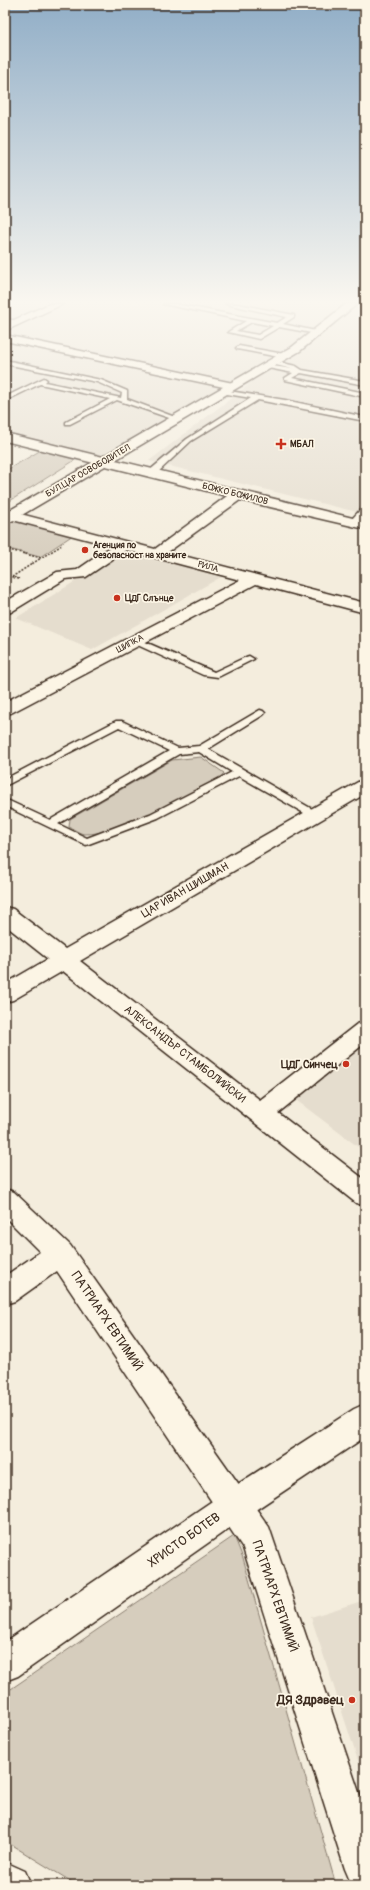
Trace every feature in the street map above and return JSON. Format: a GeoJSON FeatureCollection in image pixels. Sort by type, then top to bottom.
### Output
{"type":"FeatureCollection","features":[{"type":"Feature","properties":{"kind":"street","name":"БУЛ.ЦАР ОСВОБОДИТЕЛ"},"geometry":{"type":"LineString","coordinates":[[7,516],[106,461],[223,392]]}},
{"type":"Feature","properties":{"kind":"street","name":"БОЖКО БОЖИЛОВ"},"geometry":{"type":"LineString","coordinates":[[5,436],[238,495],[360,523]]}},
{"type":"Feature","properties":{"kind":"street"},"geometry":{"type":"LineString","coordinates":[[158,554],[238,495]]}},
{"type":"Feature","properties":{"kind":"street","name":"РИЛА"},"geometry":{"type":"LineString","coordinates":[[7,516],[80,533],[365,608]]}},
{"type":"Feature","properties":{"kind":"street"},"geometry":{"type":"LineString","coordinates":[[5,610],[62,575],[81,574],[124,545]]}},
{"type":"Feature","properties":{"kind":"street","name":"ШИПКА"},"geometry":{"type":"LineString","coordinates":[[5,709],[254,579]]}},
{"type":"Feature","properties":{"kind":"street","name":"ЦАР ИВАН ШИШМАН"},"geometry":{"type":"LineString","coordinates":[[5,994],[365,786]]}},
{"type":"Feature","properties":{"kind":"street","name":"АЛЕКСАНДЪР СТАМБОЛИЙСКИ"},"geometry":{"type":"LineString","coordinates":[[5,914],[66,960],[365,1195]]}},
{"type":"Feature","properties":{"kind":"street"},"geometry":{"type":"LineString","coordinates":[[261,1113],[365,1030]]}},
{"type":"Feature","properties":{"kind":"street","name":"ПАТРИАРХ ЕВТИМИЙ"},"geometry":{"type":"LineString","coordinates":[[5,1200],[60,1253],[257,1539],[365,1869]]}},
{"type":"Feature","properties":{"kind":"street"},"geometry":{"type":"LineString","coordinates":[[5,1292],[60,1253]]}},
{"type":"Feature","properties":{"kind":"street","name":"ХРИСТО БОТЕВ"},"geometry":{"type":"LineString","coordinates":[[5,1664],[233,1506],[365,1419]]}},
{"type":"Feature","properties":{"kind":"street"},"geometry":{"type":"LineString","coordinates":[[5,1882],[10,1885]]}},
{"type":"Feature","properties":{"kind":"lane"},"geometry":{"type":"LineString","coordinates":[[5,399],[18,392]]}},
{"type":"Feature","properties":{"kind":"lane"},"geometry":{"type":"LineString","coordinates":[[84,392],[124,400],[177,419]]}},
{"type":"Feature","properties":{"kind":"lane"},"geometry":{"type":"LineString","coordinates":[[124,400],[125,392]]}},
{"type":"Feature","properties":{"kind":"lane"},"geometry":{"type":"LineString","coordinates":[[240,392],[365,418]]}},
{"type":"Feature","properties":{"kind":"lane"},"geometry":{"type":"LineString","coordinates":[[351,392],[365,395]]}},
{"type":"Feature","properties":{"kind":"lane"},"geometry":{"type":"LineString","coordinates":[[152,473],[189,440],[258,397]]}},
{"type":"Feature","properties":{"kind":"lane"},"geometry":{"type":"LineString","coordinates":[[68,424],[115,399]]}},
{"type":"Feature","properties":{"kind":"lane"},"geometry":{"type":"LineString","coordinates":[[360,523],[365,510]]}},
{"type":"Feature","properties":{"kind":"lane"},"geometry":{"type":"LineString","coordinates":[[136,641],[206,673],[215,675],[249,659]]}},
{"type":"Feature","properties":{"kind":"lane"},"geometry":{"type":"LineString","coordinates":[[50,824],[177,751],[201,749],[260,713]]}},
{"type":"Feature","properties":{"kind":"lane"},"geometry":{"type":"LineString","coordinates":[[5,783],[120,723],[177,751]]}},
{"type":"Feature","properties":{"kind":"lane"},"geometry":{"type":"LineString","coordinates":[[201,749],[315,815]]}},
{"type":"Feature","properties":{"kind":"lane"},"geometry":{"type":"LineString","coordinates":[[5,802],[86,842],[154,816],[239,772]]}},
{"type":"Feature","properties":{"kind":"path"},"geometry":{"type":"LineString","coordinates":[[5,549],[41,558],[80,533]]}},
{"type":"Feature","properties":{"kind":"shaded area"},"geometry":{"type":"Polygon","coordinates":[[[5,392],[234,392],[106,461],[5,437],[5,392]]]}},
{"type":"Feature","properties":{"kind":"shaded area"},"geometry":{"type":"Polygon","coordinates":[[[239,392],[365,392],[365,514],[149,461],[239,392]]]}},
{"type":"Feature","properties":{"kind":"shaded area"},"geometry":{"type":"Polygon","coordinates":[[[43,449],[80,457],[5,504],[5,471],[43,449]]]}},
{"type":"Feature","properties":{"kind":"shaded area"},"geometry":{"type":"Polygon","coordinates":[[[5,517],[73,535],[40,557],[5,548],[5,517]]]}},
{"type":"Feature","properties":{"kind":"shaded area","name":"ЦДГ Слънце"},"geometry":{"type":"Polygon","coordinates":[[[124,551],[221,577],[92,650],[16,618],[124,551]]]}},
{"type":"Feature","properties":{"kind":"shaded area"},"geometry":{"type":"Polygon","coordinates":[[[201,757],[224,773],[219,779],[153,812],[116,828],[99,833],[83,834],[69,827],[70,819],[172,760],[201,757]]]}},
{"type":"Feature","properties":{"kind":"shaded area","name":"ЦДГ Синчец"},"geometry":{"type":"Polygon","coordinates":[[[365,1034],[365,1152],[288,1094],[365,1034]]]}},
{"type":"Feature","properties":{"kind":"shaded area"},"geometry":{"type":"Polygon","coordinates":[[[234,1536],[243,1558],[336,1885],[77,1885],[5,1841],[5,1693],[234,1536]]]}},
{"type":"Feature","properties":{"kind":"shaded area","name":"ДЯ Здравец"},"geometry":{"type":"Polygon","coordinates":[[[365,1600],[365,1782],[311,1617],[365,1600]]]}},
{"type":"Feature","properties":{"kind":"place","name":"МБАЛ"},"geometry":{"type":"Point","coordinates":[281,444]}},
{"type":"Feature","properties":{"kind":"place","name":"Агенция по безопасност на храните"},"geometry":{"type":"Point","coordinates":[85,550]}},
{"type":"Feature","properties":{"kind":"place","name":"ЦДГ Слънце"},"geometry":{"type":"Point","coordinates":[117,598]}},
{"type":"Feature","properties":{"kind":"place","name":"ЦДГ Синчец"},"geometry":{"type":"Point","coordinates":[346,1064]}},
{"type":"Feature","properties":{"kind":"place","name":"ДЯ Здравец"},"geometry":{"type":"Point","coordinates":[352,1700]}}]}
